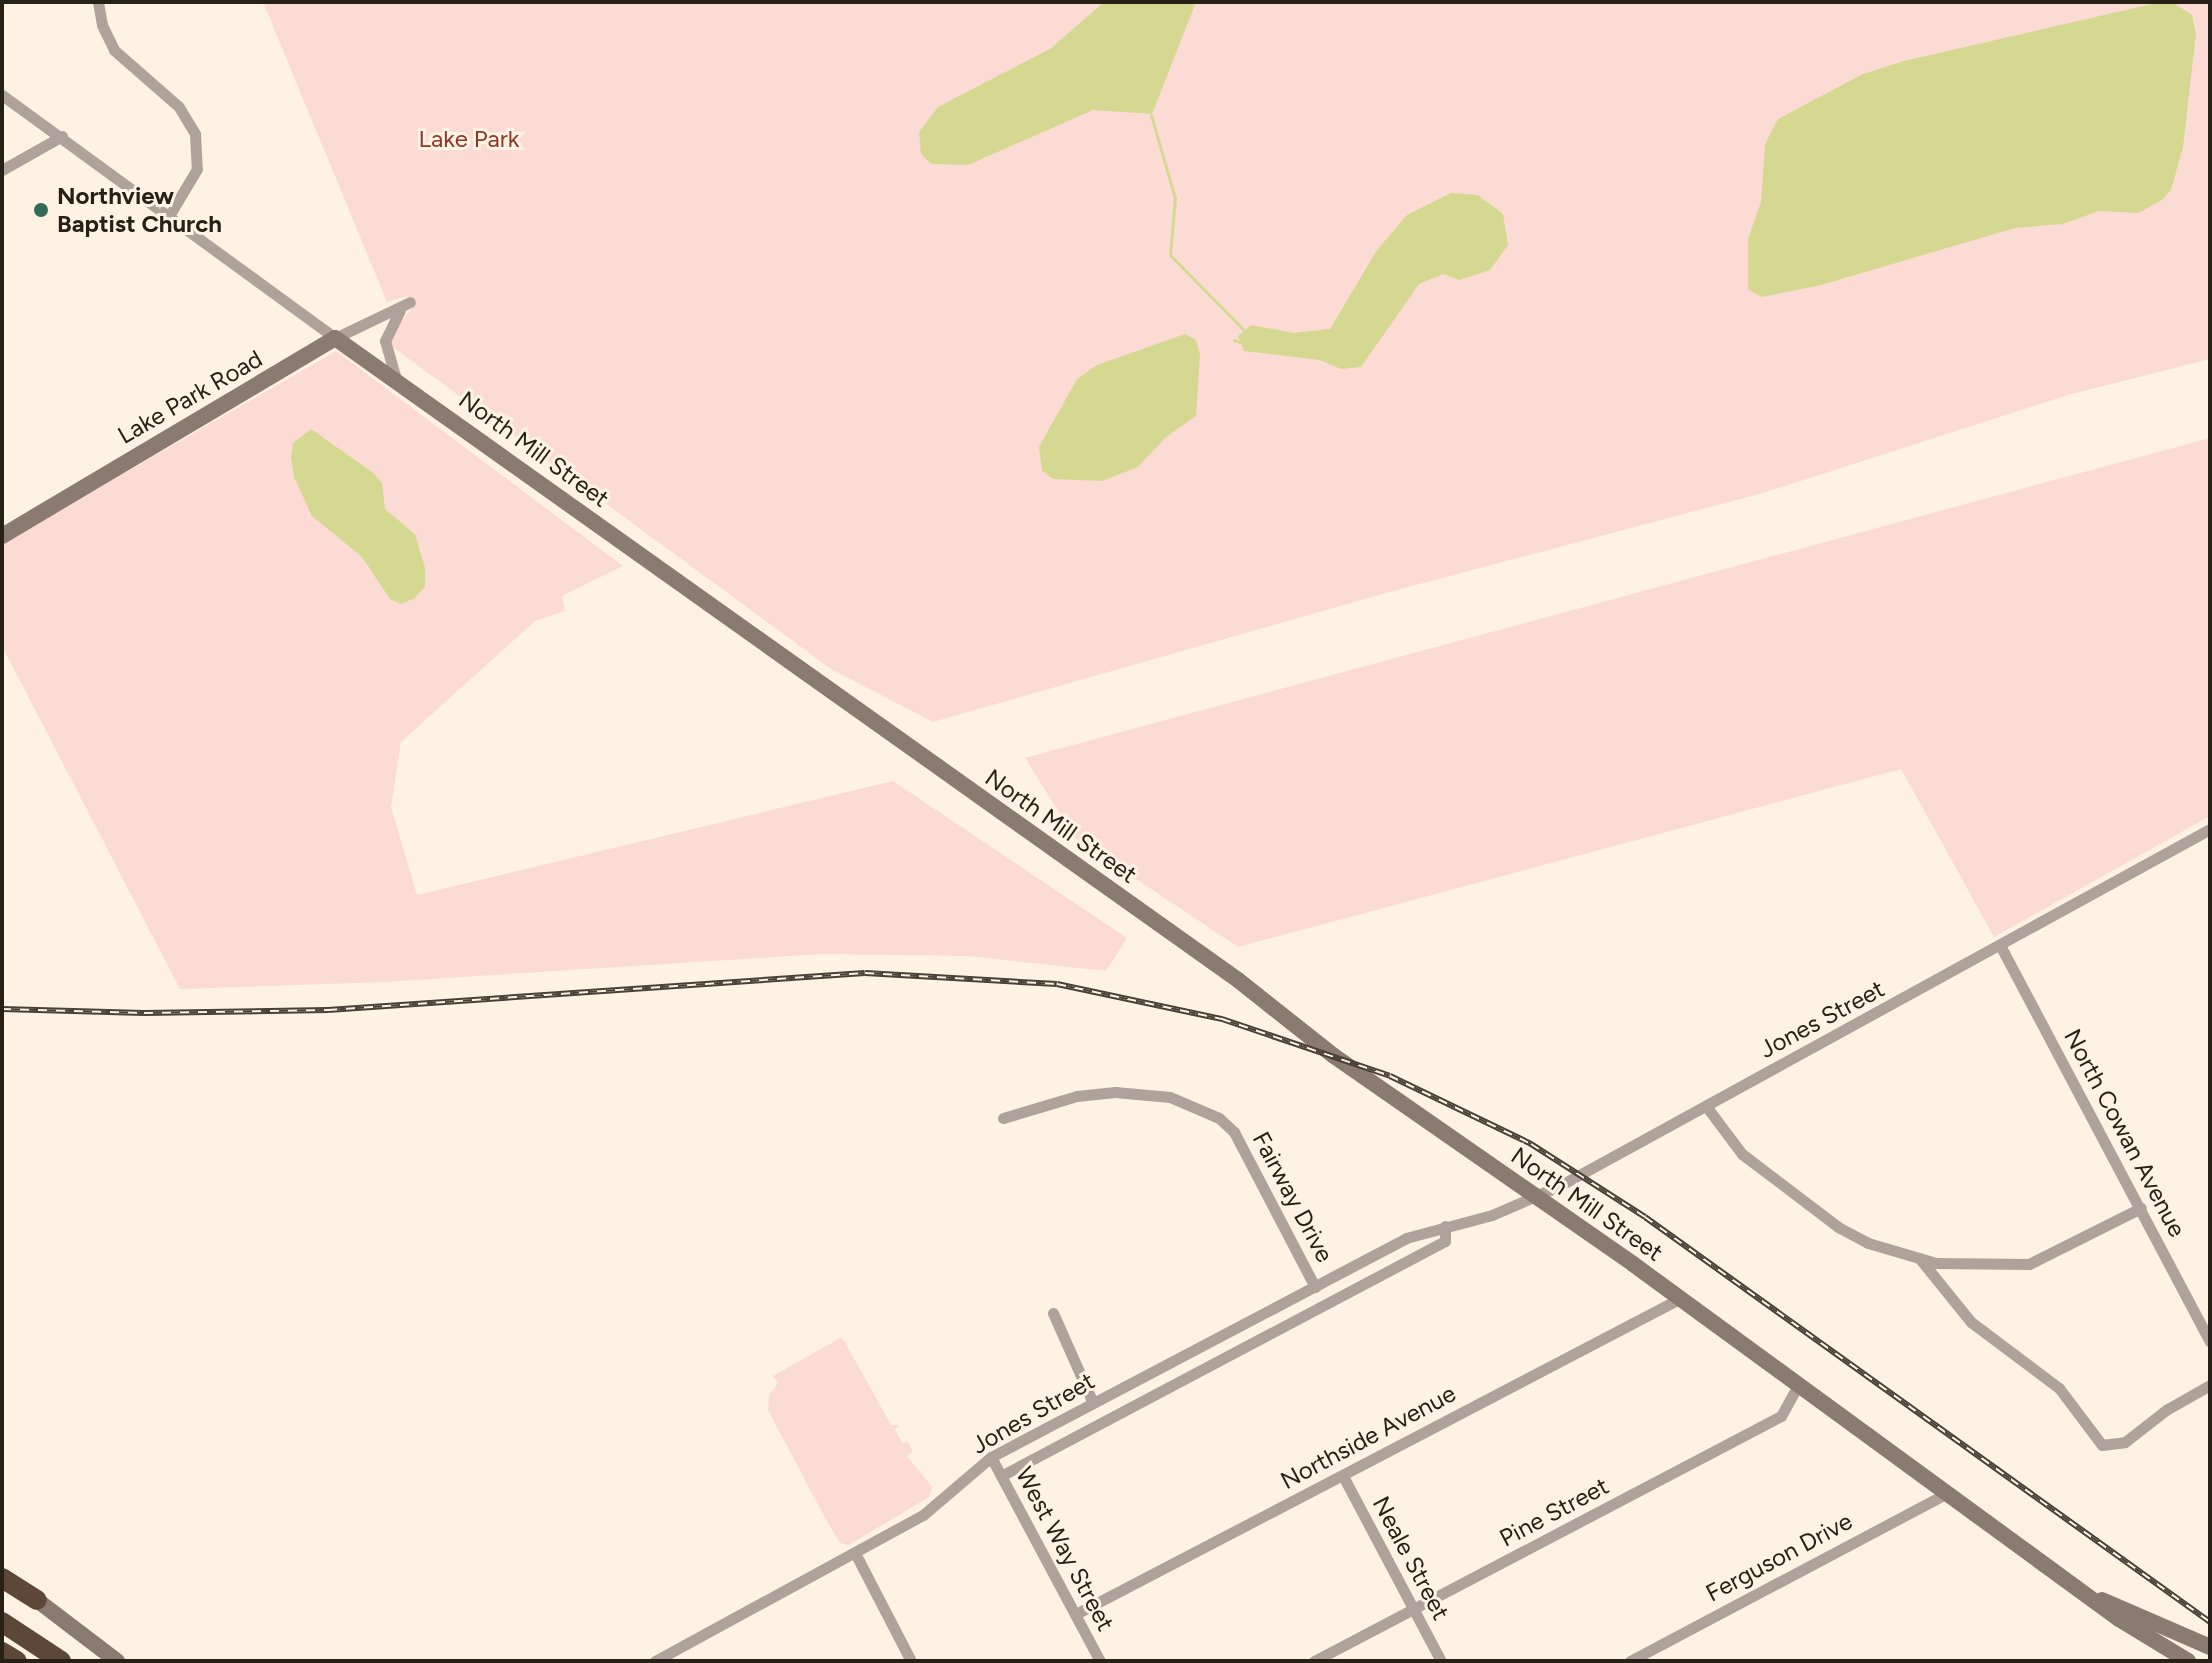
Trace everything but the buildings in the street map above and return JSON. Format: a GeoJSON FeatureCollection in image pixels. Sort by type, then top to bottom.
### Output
{"type":"FeatureCollection","features":[{"type":"Feature","properties":{"kind":"highway"},"geometry":{"type":"LineString","coordinates":[[2,1576],[37,1600]]}},
{"type":"Feature","properties":{"kind":"highway"},"geometry":{"type":"LineString","coordinates":[[2,1622],[61,1661]]}},
{"type":"Feature","properties":{"kind":"highway"},"geometry":{"type":"LineString","coordinates":[[2,1652],[17,1661]]}},
{"type":"Feature","properties":{"kind":"main road","name":"North Mill Street"},"geometry":{"type":"LineString","coordinates":[[335,338],[1949,1492],[2137,1632],[2188,1661]]}},
{"type":"Feature","properties":{"kind":"main road","name":"Lake Park Road"},"geometry":{"type":"LineString","coordinates":[[2,536],[335,338]]}},
{"type":"Feature","properties":{"kind":"main road","name":"North Mill Street"},"geometry":{"type":"LineString","coordinates":[[2092,1596],[2210,1647]]}},
{"type":"Feature","properties":{"kind":"main road"},"geometry":{"type":"LineString","coordinates":[[37,1600],[117,1661]]}},
{"type":"Feature","properties":{"kind":"street"},"geometry":{"type":"LineString","coordinates":[[98,2],[104,31],[114,50],[179,107],[195,134],[197,169],[170,214]]}},
{"type":"Feature","properties":{"kind":"street","name":"North Mill Street"},"geometry":{"type":"LineString","coordinates":[[2,95],[170,214],[335,338]]}},
{"type":"Feature","properties":{"kind":"street"},"geometry":{"type":"LineString","coordinates":[[2,170],[62,136]]}},
{"type":"Feature","properties":{"kind":"street","name":"Lake Park Road"},"geometry":{"type":"LineString","coordinates":[[335,338],[407,304],[385,341],[396,379]]}},
{"type":"Feature","properties":{"kind":"street","name":"Jones Street"},"geometry":{"type":"LineString","coordinates":[[655,1661],[923,1515],[991,1457],[1406,1238],[1492,1215],[1534,1196],[2001,947],[2210,829]]}},
{"type":"Feature","properties":{"kind":"street","name":"North Cowan Avenue"},"geometry":{"type":"LineString","coordinates":[[2001,947],[2210,1341]]}},
{"type":"Feature","properties":{"kind":"street","name":"Fairway Drive"},"geometry":{"type":"LineString","coordinates":[[1003,1118],[1077,1096],[1115,1092],[1170,1097],[1219,1118],[1234,1132],[1315,1287]]}},
{"type":"Feature","properties":{"kind":"street"},"geometry":{"type":"LineString","coordinates":[[1706,1106],[1742,1154],[1833,1224],[1868,1243],[1920,1259],[1975,1267],[2029,1264],[2141,1208]]}},
{"type":"Feature","properties":{"kind":"street","name":"Jones Street"},"geometry":{"type":"LineString","coordinates":[[1001,1476],[1445,1241],[1445,1226]]}},
{"type":"Feature","properties":{"kind":"street"},"geometry":{"type":"LineString","coordinates":[[1920,1259],[1971,1322],[2059,1388],[2102,1445],[2125,1442],[2166,1410],[2210,1385]]}},
{"type":"Feature","properties":{"kind":"street","name":"Northside Avenue"},"geometry":{"type":"LineString","coordinates":[[1076,1614],[1679,1299]]}},
{"type":"Feature","properties":{"kind":"street"},"geometry":{"type":"LineString","coordinates":[[1053,1313],[1093,1403]]}},
{"type":"Feature","properties":{"kind":"street","name":"Pine Street"},"geometry":{"type":"LineString","coordinates":[[1314,1661],[1781,1416],[1798,1385]]}},
{"type":"Feature","properties":{"kind":"street","name":"West Way Street"},"geometry":{"type":"LineString","coordinates":[[991,1457],[1100,1661]]}},
{"type":"Feature","properties":{"kind":"street","name":"Neale Street"},"geometry":{"type":"LineString","coordinates":[[1343,1476],[1441,1661]]}},
{"type":"Feature","properties":{"kind":"street","name":"Ferguson Drive"},"geometry":{"type":"LineString","coordinates":[[1630,1661],[1949,1492]]}},
{"type":"Feature","properties":{"kind":"street"},"geometry":{"type":"LineString","coordinates":[[855,1553],[911,1661]]}},
{"type":"Feature","properties":{"kind":"green space","name":"Lake Park"},"geometry":{"type":"Polygon","coordinates":[[[263,2],[2210,2],[2210,359],[2068,395],[1763,493],[1386,593],[933,722],[831,669],[390,345],[390,335],[412,308],[407,296],[387,302],[263,2]]]}},
{"type":"Feature","properties":{"kind":"green space"},"geometry":{"type":"Polygon","coordinates":[[[336,351],[623,566],[562,596],[565,611],[535,621],[401,742],[391,807],[417,895],[893,781],[1127,938],[1106,971],[968,956],[821,954],[385,982],[180,989],[2,646],[2,544],[336,351]]]}},
{"type":"Feature","properties":{"kind":"green space"},"geometry":{"type":"Polygon","coordinates":[[[2210,438],[2210,816],[1994,937],[1901,769],[1238,947],[1075,838],[1025,758],[2210,438]]]}},
{"type":"Feature","properties":{"kind":"green space"},"geometry":{"type":"Polygon","coordinates":[[[842,1337],[891,1425],[899,1425],[895,1430],[903,1444],[907,1441],[913,1451],[907,1456],[932,1487],[929,1497],[849,1545],[840,1543],[768,1410],[769,1395],[778,1383],[773,1376],[842,1337]]]}},
{"type":"Feature","properties":{"kind":"shaded area"},"geometry":{"type":"Polygon","coordinates":[[[1104,2],[1196,2],[1152,114],[1093,110],[968,165],[931,164],[921,154],[919,132],[938,107],[1050,49],[1104,2]]]}},
{"type":"Feature","properties":{"kind":"shaded area"},"geometry":{"type":"Polygon","coordinates":[[[2172,2],[2192,15],[2196,34],[2183,147],[2171,190],[2162,200],[2138,213],[2099,211],[2063,224],[2015,228],[1821,285],[1762,297],[1748,290],[1748,239],[1761,202],[1765,144],[1778,119],[1863,74],[1904,61],[2172,2]]]}},
{"type":"Feature","properties":{"kind":"shaded area"},"geometry":{"type":"Polygon","coordinates":[[[1451,193],[1478,195],[1503,214],[1508,245],[1490,270],[1459,280],[1443,274],[1419,284],[1361,367],[1341,369],[1320,360],[1244,351],[1238,336],[1251,325],[1293,333],[1330,329],[1377,250],[1407,215],[1451,193]]]}},
{"type":"Feature","properties":{"kind":"shaded area"},"geometry":{"type":"Polygon","coordinates":[[[1185,334],[1196,340],[1200,354],[1196,416],[1166,437],[1138,467],[1102,481],[1053,479],[1042,471],[1039,447],[1077,379],[1097,365],[1185,334]]]}},
{"type":"Feature","properties":{"kind":"shaded area"},"geometry":{"type":"Polygon","coordinates":[[[311,429],[372,472],[382,483],[385,509],[415,534],[425,568],[425,586],[415,598],[401,604],[390,599],[362,557],[312,516],[294,477],[291,457],[293,443],[311,429]]]}},
{"type":"Feature","properties":{"kind":"waterway"},"geometry":{"type":"LineString","coordinates":[[1151,115],[1175,198],[1170,255],[1243,329]]}},
{"type":"Feature","properties":{"kind":"waterway"},"geometry":{"type":"LineString","coordinates":[[1234,340],[1239,342]]}},
{"type":"Feature","properties":{"kind":"railway"},"geometry":{"type":"LineString","coordinates":[[2,1009],[144,1013],[328,1010],[865,973],[1057,984],[1222,1019],[1390,1076],[1531,1144],[1645,1217],[2210,1622]]}},
{"type":"Feature","properties":{"kind":"place","name":"Northview Baptist Church"},"geometry":{"type":"Point","coordinates":[41,210]}}]}
